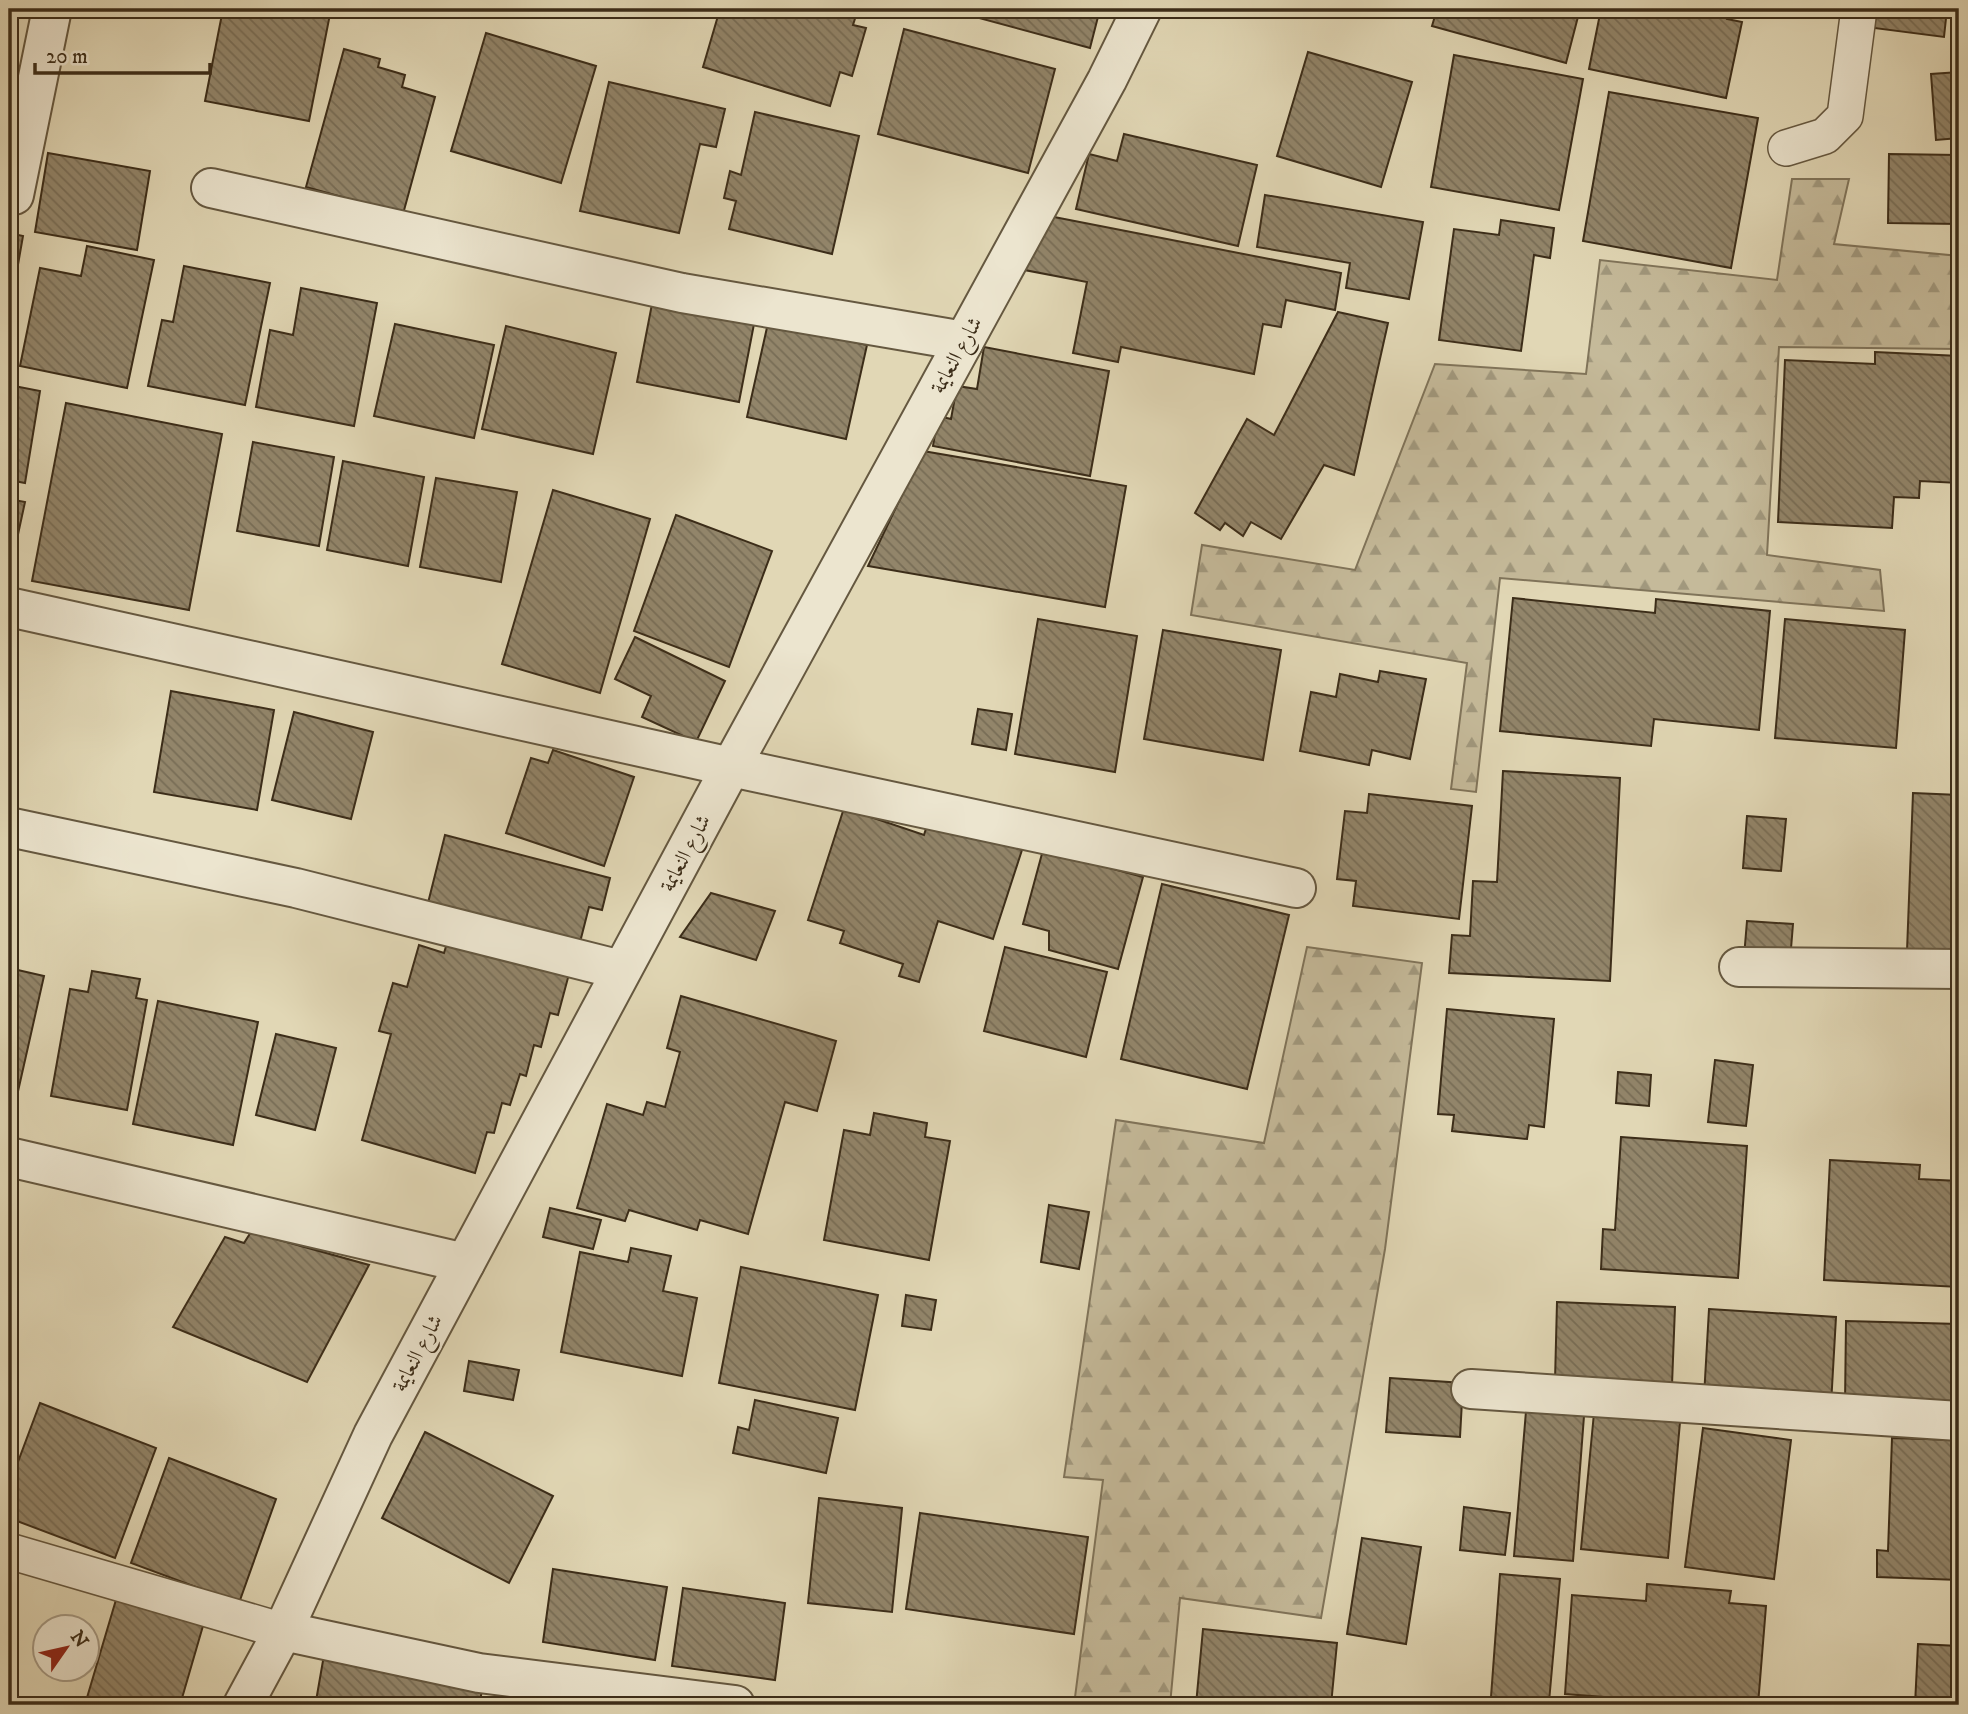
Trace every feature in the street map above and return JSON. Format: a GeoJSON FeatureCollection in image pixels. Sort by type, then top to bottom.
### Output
{"type":"FeatureCollection","features":[{"type":"Feature","properties":{"kind":"street"},"geometry":{"type":"LineString","coordinates":[[14,195],[52,9]]}},
{"type":"Feature","properties":{"kind":"street","name":"شارع النعايمة"},"geometry":{"type":"LineString","coordinates":[[243,1705],[283,1631],[373,1436],[621,970],[1107,80],[1142,9]]}},
{"type":"Feature","properties":{"kind":"street"},"geometry":{"type":"LineString","coordinates":[[211,188],[682,293],[964,341]]}},
{"type":"Feature","properties":{"kind":"street"},"geometry":{"type":"LineString","coordinates":[[9,607],[731,767],[1296,888]]}},
{"type":"Feature","properties":{"kind":"street"},"geometry":{"type":"LineString","coordinates":[[9,827],[296,888],[621,970]]}},
{"type":"Feature","properties":{"kind":"street"},"geometry":{"type":"LineString","coordinates":[[1739,967],[1959,969]]}},
{"type":"Feature","properties":{"kind":"street"},"geometry":{"type":"LineString","coordinates":[[9,1157],[466,1263]]}},
{"type":"Feature","properties":{"kind":"street"},"geometry":{"type":"LineString","coordinates":[[1471,1389],[1959,1421]]}},
{"type":"Feature","properties":{"kind":"street"},"geometry":{"type":"LineString","coordinates":[[283,1631],[479,1673],[735,1705]]}},
{"type":"Feature","properties":{"kind":"lane"},"geometry":{"type":"LineString","coordinates":[[1786,148],[1825,136],[1845,116],[1858,9]]}},
{"type":"Feature","properties":{"kind":"lane"},"geometry":{"type":"LineString","coordinates":[[9,1551],[283,1631]]}},
{"type":"Feature","properties":{"kind":"green space"},"geometry":{"type":"Polygon","coordinates":[[[1792,179],[1849,179],[1834,244],[1959,256],[1959,349],[1779,347],[1767,555],[1880,570],[1884,611],[1500,578],[1476,792],[1451,789],[1467,663],[1191,615],[1202,545],[1355,570],[1435,364],[1586,374],[1600,260],[1777,280],[1792,179]]]}},
{"type":"Feature","properties":{"kind":"green space"},"geometry":{"type":"Polygon","coordinates":[[[1307,947],[1422,963],[1385,1249],[1321,1618],[1180,1598],[1170,1705],[1074,1705],[1103,1480],[1064,1477],[1116,1120],[1264,1143],[1307,947]]]}},
{"type":"Feature","properties":{"kind":"building"},"geometry":{"type":"Polygon","coordinates":[[[223,9],[331,9],[309,121],[205,101],[223,9]]]}},
{"type":"Feature","properties":{"kind":"building"},"geometry":{"type":"Polygon","coordinates":[[[720,9],[858,9],[853,25],[866,28],[852,76],[840,72],[830,106],[703,67],[720,9]]]}},
{"type":"Feature","properties":{"kind":"building"},"geometry":{"type":"Polygon","coordinates":[[[946,9],[1100,9],[1090,48],[946,9]]]}},
{"type":"Feature","properties":{"kind":"building"},"geometry":{"type":"Polygon","coordinates":[[[1437,9],[1580,9],[1566,63],[1432,26],[1437,9]]]}},
{"type":"Feature","properties":{"kind":"building"},"geometry":{"type":"Polygon","coordinates":[[[1601,9],[1729,9],[1727,19],[1742,22],[1726,98],[1589,69],[1601,9]]]}},
{"type":"Feature","properties":{"kind":"building"},"geometry":{"type":"Polygon","coordinates":[[[1877,9],[1947,9],[1944,37],[1874,28],[1877,9]]]}},
{"type":"Feature","properties":{"kind":"building"},"geometry":{"type":"Polygon","coordinates":[[[904,29],[1055,69],[1028,173],[878,134],[904,29]]]}},
{"type":"Feature","properties":{"kind":"building"},"geometry":{"type":"Polygon","coordinates":[[[486,33],[596,66],[561,183],[451,151],[486,33]]]}},
{"type":"Feature","properties":{"kind":"building"},"geometry":{"type":"Polygon","coordinates":[[[344,49],[380,59],[378,67],[405,75],[402,87],[435,97],[403,214],[306,187],[344,49]]]}},
{"type":"Feature","properties":{"kind":"building"},"geometry":{"type":"Polygon","coordinates":[[[1308,52],[1412,82],[1381,187],[1277,156],[1308,52]]]}},
{"type":"Feature","properties":{"kind":"building"},"geometry":{"type":"Polygon","coordinates":[[[1454,55],[1583,79],[1559,210],[1431,187],[1454,55]]]}},
{"type":"Feature","properties":{"kind":"building"},"geometry":{"type":"Polygon","coordinates":[[[1959,72],[1959,138],[1936,140],[1931,74],[1959,72]]]}},
{"type":"Feature","properties":{"kind":"building"},"geometry":{"type":"Polygon","coordinates":[[[609,82],[725,109],[716,147],[700,144],[679,233],[580,211],[609,82]]]}},
{"type":"Feature","properties":{"kind":"building"},"geometry":{"type":"Polygon","coordinates":[[[1609,92],[1758,118],[1731,268],[1583,241],[1609,92]]]}},
{"type":"Feature","properties":{"kind":"building"},"geometry":{"type":"Polygon","coordinates":[[[755,112],[859,136],[832,254],[729,229],[736,201],[724,198],[730,171],[741,175],[755,112]]]}},
{"type":"Feature","properties":{"kind":"building"},"geometry":{"type":"Polygon","coordinates":[[[1124,134],[1257,165],[1238,246],[1076,209],[1089,154],[1117,161],[1124,134]]]}},
{"type":"Feature","properties":{"kind":"building"},"geometry":{"type":"Polygon","coordinates":[[[48,153],[150,171],[137,250],[35,232],[48,153]]]}},
{"type":"Feature","properties":{"kind":"building"},"geometry":{"type":"Polygon","coordinates":[[[1889,154],[1959,155],[1959,224],[1888,223],[1889,154]]]}},
{"type":"Feature","properties":{"kind":"building"},"geometry":{"type":"Polygon","coordinates":[[[1265,195],[1423,222],[1409,299],[1346,288],[1350,263],[1257,247],[1265,195]]]}},
{"type":"Feature","properties":{"kind":"building"},"geometry":{"type":"Polygon","coordinates":[[[1049,216],[1341,273],[1335,310],[1286,300],[1281,327],[1263,324],[1254,374],[1121,347],[1118,362],[1073,353],[1087,282],[1014,268],[1049,216]]]}},
{"type":"Feature","properties":{"kind":"building"},"geometry":{"type":"Polygon","coordinates":[[[1501,220],[1554,228],[1550,258],[1534,255],[1521,351],[1439,340],[1454,229],[1499,235],[1501,220]]]}},
{"type":"Feature","properties":{"kind":"building"},"geometry":{"type":"Polygon","coordinates":[[[9,233],[23,236],[9,316],[9,233]]]}},
{"type":"Feature","properties":{"kind":"building"},"geometry":{"type":"Polygon","coordinates":[[[87,246],[154,260],[127,388],[20,366],[40,268],[81,276],[87,246]]]}},
{"type":"Feature","properties":{"kind":"building"},"geometry":{"type":"Polygon","coordinates":[[[184,266],[270,283],[245,405],[148,386],[162,320],[173,322],[184,266]]]}},
{"type":"Feature","properties":{"kind":"building"},"geometry":{"type":"Polygon","coordinates":[[[301,288],[377,303],[354,426],[256,407],[270,330],[293,335],[301,288]]]}},
{"type":"Feature","properties":{"kind":"building"},"geometry":{"type":"Polygon","coordinates":[[[652,304],[754,324],[739,402],[637,382],[652,304]]]}},
{"type":"Feature","properties":{"kind":"building"},"geometry":{"type":"Polygon","coordinates":[[[1338,312],[1388,323],[1354,475],[1324,465],[1281,539],[1251,522],[1243,536],[1225,523],[1220,530],[1195,513],[1247,419],[1274,435],[1338,312]]]}},
{"type":"Feature","properties":{"kind":"building"},"geometry":{"type":"Polygon","coordinates":[[[768,323],[867,345],[846,439],[747,417],[768,323]]]}},
{"type":"Feature","properties":{"kind":"building"},"geometry":{"type":"Polygon","coordinates":[[[395,324],[494,345],[474,438],[374,416],[395,324]]]}},
{"type":"Feature","properties":{"kind":"building"},"geometry":{"type":"Polygon","coordinates":[[[506,326],[616,353],[593,454],[482,429],[506,326]]]}},
{"type":"Feature","properties":{"kind":"building"},"geometry":{"type":"Polygon","coordinates":[[[984,347],[1109,371],[1090,476],[933,446],[938,416],[951,419],[957,386],[977,389],[984,347]]]}},
{"type":"Feature","properties":{"kind":"building"},"geometry":{"type":"Polygon","coordinates":[[[1875,352],[1959,356],[1959,483],[1920,481],[1919,498],[1894,497],[1892,528],[1778,522],[1785,360],[1875,364],[1875,352]]]}},
{"type":"Feature","properties":{"kind":"building"},"geometry":{"type":"Polygon","coordinates":[[[9,385],[40,391],[25,483],[9,480],[9,385]]]}},
{"type":"Feature","properties":{"kind":"building"},"geometry":{"type":"Polygon","coordinates":[[[66,403],[222,434],[189,610],[32,581],[66,403]]]}},
{"type":"Feature","properties":{"kind":"building"},"geometry":{"type":"Polygon","coordinates":[[[253,442],[334,457],[319,546],[237,531],[253,442]]]}},
{"type":"Feature","properties":{"kind":"building"},"geometry":{"type":"Polygon","coordinates":[[[923,451],[1126,486],[1105,607],[868,566],[923,451]]]}},
{"type":"Feature","properties":{"kind":"building"},"geometry":{"type":"Polygon","coordinates":[[[343,461],[424,477],[408,566],[327,550],[343,461]]]}},
{"type":"Feature","properties":{"kind":"building"},"geometry":{"type":"Polygon","coordinates":[[[436,478],[517,492],[501,582],[420,567],[436,478]]]}},
{"type":"Feature","properties":{"kind":"building"},"geometry":{"type":"Polygon","coordinates":[[[553,490],[650,519],[600,693],[502,664],[553,490]]]}},
{"type":"Feature","properties":{"kind":"building"},"geometry":{"type":"Polygon","coordinates":[[[9,499],[25,502],[9,576],[9,499]]]}},
{"type":"Feature","properties":{"kind":"building"},"geometry":{"type":"Polygon","coordinates":[[[676,515],[772,551],[729,667],[634,631],[676,515]]]}},
{"type":"Feature","properties":{"kind":"building"},"geometry":{"type":"Polygon","coordinates":[[[1513,598],[1655,613],[1656,599],[1770,611],[1759,730],[1654,719],[1651,746],[1500,731],[1513,598]]]}},
{"type":"Feature","properties":{"kind":"building"},"geometry":{"type":"Polygon","coordinates":[[[1038,619],[1137,636],[1115,772],[1015,754],[1038,619]]]}},
{"type":"Feature","properties":{"kind":"building"},"geometry":{"type":"Polygon","coordinates":[[[1785,619],[1905,630],[1896,748],[1775,738],[1785,619]]]}},
{"type":"Feature","properties":{"kind":"building"},"geometry":{"type":"Polygon","coordinates":[[[1163,630],[1281,650],[1263,760],[1144,739],[1163,630]]]}},
{"type":"Feature","properties":{"kind":"building"},"geometry":{"type":"Polygon","coordinates":[[[635,637],[725,681],[696,742],[642,717],[651,696],[615,679],[635,637]]]}},
{"type":"Feature","properties":{"kind":"building"},"geometry":{"type":"Polygon","coordinates":[[[1380,671],[1426,679],[1410,759],[1372,750],[1369,765],[1300,751],[1311,692],[1336,697],[1340,674],[1378,682],[1380,671]]]}},
{"type":"Feature","properties":{"kind":"building"},"geometry":{"type":"Polygon","coordinates":[[[171,691],[274,710],[257,810],[154,792],[171,691]]]}},
{"type":"Feature","properties":{"kind":"building"},"geometry":{"type":"Polygon","coordinates":[[[978,709],[1012,714],[1006,750],[972,744],[978,709]]]}},
{"type":"Feature","properties":{"kind":"building"},"geometry":{"type":"Polygon","coordinates":[[[294,712],[373,732],[351,819],[272,800],[294,712]]]}},
{"type":"Feature","properties":{"kind":"building"},"geometry":{"type":"Polygon","coordinates":[[[553,750],[634,777],[604,866],[506,833],[531,758],[548,763],[553,750]]]}},
{"type":"Feature","properties":{"kind":"building"},"geometry":{"type":"Polygon","coordinates":[[[1503,771],[1620,778],[1610,981],[1449,973],[1452,935],[1470,936],[1473,881],[1497,882],[1503,771]]]}},
{"type":"Feature","properties":{"kind":"building"},"geometry":{"type":"Polygon","coordinates":[[[1913,793],[1959,795],[1959,953],[1907,951],[1913,793]]]}},
{"type":"Feature","properties":{"kind":"building"},"geometry":{"type":"Polygon","coordinates":[[[1369,794],[1472,806],[1459,919],[1353,906],[1356,881],[1337,879],[1345,811],[1367,813],[1369,794]]]}},
{"type":"Feature","properties":{"kind":"building"},"geometry":{"type":"Polygon","coordinates":[[[844,808],[924,835],[929,819],[1022,850],[993,939],[938,921],[919,982],[899,976],[903,964],[840,943],[844,931],[808,920],[844,808]]]}},
{"type":"Feature","properties":{"kind":"building"},"geometry":{"type":"Polygon","coordinates":[[[1747,816],[1786,819],[1781,871],[1743,868],[1747,816]]]}},
{"type":"Feature","properties":{"kind":"building"},"geometry":{"type":"Polygon","coordinates":[[[445,835],[610,878],[602,910],[589,907],[577,954],[425,915],[445,835]]]}},
{"type":"Feature","properties":{"kind":"building"},"geometry":{"type":"Polygon","coordinates":[[[1043,850],[1143,877],[1118,969],[1049,950],[1049,931],[1023,924],[1043,850]]]}},
{"type":"Feature","properties":{"kind":"building"},"geometry":{"type":"Polygon","coordinates":[[[1162,884],[1289,915],[1247,1089],[1121,1059],[1162,884]]]}},
{"type":"Feature","properties":{"kind":"building"},"geometry":{"type":"Polygon","coordinates":[[[711,893],[775,911],[756,960],[680,937],[711,893]]]}},
{"type":"Feature","properties":{"kind":"building"},"geometry":{"type":"Polygon","coordinates":[[[1747,921],[1793,924],[1790,961],[1744,957],[1747,921]]]}},
{"type":"Feature","properties":{"kind":"building"},"geometry":{"type":"Polygon","coordinates":[[[448,940],[569,974],[558,1015],[550,1013],[541,1047],[534,1045],[526,1076],[520,1074],[510,1105],[502,1103],[494,1133],[487,1132],[475,1173],[362,1140],[391,1034],[379,1031],[393,983],[407,987],[419,945],[444,953],[448,940]]]}},
{"type":"Feature","properties":{"kind":"building"},"geometry":{"type":"Polygon","coordinates":[[[1005,947],[1107,972],[1086,1057],[984,1031],[1005,947]]]}},
{"type":"Feature","properties":{"kind":"building"},"geometry":{"type":"Polygon","coordinates":[[[9,968],[44,976],[12,1118],[9,1117],[9,968]]]}},
{"type":"Feature","properties":{"kind":"building"},"geometry":{"type":"Polygon","coordinates":[[[92,971],[140,979],[136,998],[147,1000],[127,1110],[51,1096],[70,989],[88,992],[92,971]]]}},
{"type":"Feature","properties":{"kind":"building"},"geometry":{"type":"Polygon","coordinates":[[[681,996],[836,1041],[817,1111],[785,1102],[748,1234],[700,1220],[697,1230],[629,1210],[625,1221],[577,1208],[607,1104],[643,1115],[647,1102],[665,1107],[680,1052],[667,1048],[681,996]]]}},
{"type":"Feature","properties":{"kind":"building"},"geometry":{"type":"Polygon","coordinates":[[[158,1001],[258,1022],[233,1145],[133,1124],[158,1001]]]}},
{"type":"Feature","properties":{"kind":"building"},"geometry":{"type":"Polygon","coordinates":[[[1447,1009],[1554,1019],[1544,1127],[1529,1125],[1527,1139],[1452,1131],[1454,1115],[1438,1114],[1447,1009]]]}},
{"type":"Feature","properties":{"kind":"building"},"geometry":{"type":"Polygon","coordinates":[[[276,1034],[336,1048],[315,1130],[256,1115],[276,1034]]]}},
{"type":"Feature","properties":{"kind":"building"},"geometry":{"type":"Polygon","coordinates":[[[1715,1060],[1753,1065],[1746,1126],[1708,1122],[1715,1060]]]}},
{"type":"Feature","properties":{"kind":"building"},"geometry":{"type":"Polygon","coordinates":[[[1618,1072],[1651,1075],[1649,1106],[1616,1103],[1618,1072]]]}},
{"type":"Feature","properties":{"kind":"building"},"geometry":{"type":"Polygon","coordinates":[[[874,1113],[927,1123],[925,1137],[950,1141],[929,1260],[824,1240],[844,1130],[870,1135],[874,1113]]]}},
{"type":"Feature","properties":{"kind":"building"},"geometry":{"type":"Polygon","coordinates":[[[1621,1137],[1747,1146],[1738,1278],[1601,1269],[1603,1229],[1615,1230],[1621,1137]]]}},
{"type":"Feature","properties":{"kind":"building"},"geometry":{"type":"Polygon","coordinates":[[[1830,1160],[1920,1165],[1919,1179],[1959,1181],[1959,1287],[1824,1280],[1830,1160]]]}},
{"type":"Feature","properties":{"kind":"building"},"geometry":{"type":"Polygon","coordinates":[[[1049,1205],[1089,1212],[1079,1269],[1041,1262],[1049,1205]]]}},
{"type":"Feature","properties":{"kind":"building"},"geometry":{"type":"Polygon","coordinates":[[[550,1208],[601,1220],[593,1249],[543,1237],[550,1208]]]}},
{"type":"Feature","properties":{"kind":"building"},"geometry":{"type":"Polygon","coordinates":[[[251,1232],[369,1265],[307,1382],[173,1327],[225,1237],[244,1243],[251,1232]]]}},
{"type":"Feature","properties":{"kind":"building"},"geometry":{"type":"Polygon","coordinates":[[[631,1248],[671,1256],[663,1291],[697,1298],[682,1376],[561,1352],[580,1252],[628,1262],[631,1248]]]}},
{"type":"Feature","properties":{"kind":"building"},"geometry":{"type":"Polygon","coordinates":[[[741,1267],[878,1295],[855,1410],[719,1383],[741,1267]]]}},
{"type":"Feature","properties":{"kind":"building"},"geometry":{"type":"Polygon","coordinates":[[[906,1295],[936,1300],[931,1330],[902,1326],[906,1295]]]}},
{"type":"Feature","properties":{"kind":"building"},"geometry":{"type":"Polygon","coordinates":[[[1557,1302],[1675,1307],[1672,1385],[1555,1381],[1557,1302]]]}},
{"type":"Feature","properties":{"kind":"building"},"geometry":{"type":"Polygon","coordinates":[[[1709,1309],[1836,1317],[1831,1405],[1704,1397],[1709,1309]]]}},
{"type":"Feature","properties":{"kind":"building"},"geometry":{"type":"Polygon","coordinates":[[[1846,1321],[1959,1324],[1959,1407],[1845,1405],[1846,1321]]]}},
{"type":"Feature","properties":{"kind":"building"},"geometry":{"type":"Polygon","coordinates":[[[469,1361],[519,1370],[513,1400],[464,1391],[469,1361]]]}},
{"type":"Feature","properties":{"kind":"building"},"geometry":{"type":"Polygon","coordinates":[[[1390,1378],[1463,1383],[1460,1437],[1386,1432],[1390,1378]]]}},
{"type":"Feature","properties":{"kind":"building"},"geometry":{"type":"Polygon","coordinates":[[[755,1400],[838,1418],[826,1473],[733,1453],[738,1427],[749,1430],[755,1400]]]}},
{"type":"Feature","properties":{"kind":"building"},"geometry":{"type":"Polygon","coordinates":[[[40,1403],[156,1448],[115,1558],[9,1518],[9,1486],[40,1403]]]}},
{"type":"Feature","properties":{"kind":"building"},"geometry":{"type":"Polygon","coordinates":[[[1526,1411],[1584,1416],[1573,1561],[1514,1556],[1526,1411]]]}},
{"type":"Feature","properties":{"kind":"building"},"geometry":{"type":"Polygon","coordinates":[[[1594,1413],[1680,1422],[1668,1558],[1581,1549],[1594,1413]]]}},
{"type":"Feature","properties":{"kind":"building"},"geometry":{"type":"Polygon","coordinates":[[[1703,1428],[1791,1440],[1774,1579],[1685,1567],[1703,1428]]]}},
{"type":"Feature","properties":{"kind":"building"},"geometry":{"type":"Polygon","coordinates":[[[425,1432],[553,1496],[509,1583],[382,1518],[425,1432]]]}},
{"type":"Feature","properties":{"kind":"building"},"geometry":{"type":"Polygon","coordinates":[[[1892,1438],[1959,1440],[1959,1580],[1877,1577],[1877,1550],[1888,1551],[1892,1438]]]}},
{"type":"Feature","properties":{"kind":"building"},"geometry":{"type":"Polygon","coordinates":[[[169,1458],[276,1499],[239,1603],[131,1563],[169,1458]]]}},
{"type":"Feature","properties":{"kind":"building"},"geometry":{"type":"Polygon","coordinates":[[[819,1498],[902,1508],[892,1612],[808,1603],[819,1498]]]}},
{"type":"Feature","properties":{"kind":"building"},"geometry":{"type":"Polygon","coordinates":[[[1464,1507],[1510,1513],[1505,1555],[1460,1550],[1464,1507]]]}},
{"type":"Feature","properties":{"kind":"building"},"geometry":{"type":"Polygon","coordinates":[[[920,1513],[1088,1537],[1074,1634],[906,1609],[920,1513]]]}},
{"type":"Feature","properties":{"kind":"building"},"geometry":{"type":"Polygon","coordinates":[[[1362,1538],[1421,1547],[1406,1644],[1347,1634],[1362,1538]]]}},
{"type":"Feature","properties":{"kind":"building"},"geometry":{"type":"Polygon","coordinates":[[[553,1569],[667,1587],[655,1660],[543,1642],[553,1569]]]}},
{"type":"Feature","properties":{"kind":"building"},"geometry":{"type":"Polygon","coordinates":[[[1500,1574],[1560,1579],[1549,1702],[1491,1697],[1500,1574]]]}},
{"type":"Feature","properties":{"kind":"building"},"geometry":{"type":"Polygon","coordinates":[[[1647,1584],[1731,1591],[1729,1603],[1766,1606],[1758,1705],[1711,1705],[1565,1694],[1572,1595],[1646,1601],[1647,1584]]]}},
{"type":"Feature","properties":{"kind":"building"},"geometry":{"type":"Polygon","coordinates":[[[683,1588],[785,1603],[775,1680],[672,1666],[683,1588]]]}},
{"type":"Feature","properties":{"kind":"building"},"geometry":{"type":"Polygon","coordinates":[[[118,1593],[205,1619],[180,1705],[100,1705],[86,1701],[92,1682],[102,1682],[102,1647],[118,1593]]]}},
{"type":"Feature","properties":{"kind":"building"},"geometry":{"type":"Polygon","coordinates":[[[1203,1629],[1337,1643],[1331,1705],[1196,1705],[1203,1629]]]}},
{"type":"Feature","properties":{"kind":"building"},"geometry":{"type":"Polygon","coordinates":[[[1918,1644],[1959,1646],[1959,1705],[1915,1705],[1918,1644]]]}},
{"type":"Feature","properties":{"kind":"building"},"geometry":{"type":"Polygon","coordinates":[[[324,1655],[483,1686],[479,1705],[335,1705],[316,1701],[324,1655]]]}},
{"type":"Feature","properties":{"kind":"building"},"geometry":{"type":"Polygon","coordinates":[[[525,1687],[633,1705],[522,1705],[525,1687]]]}}]}
